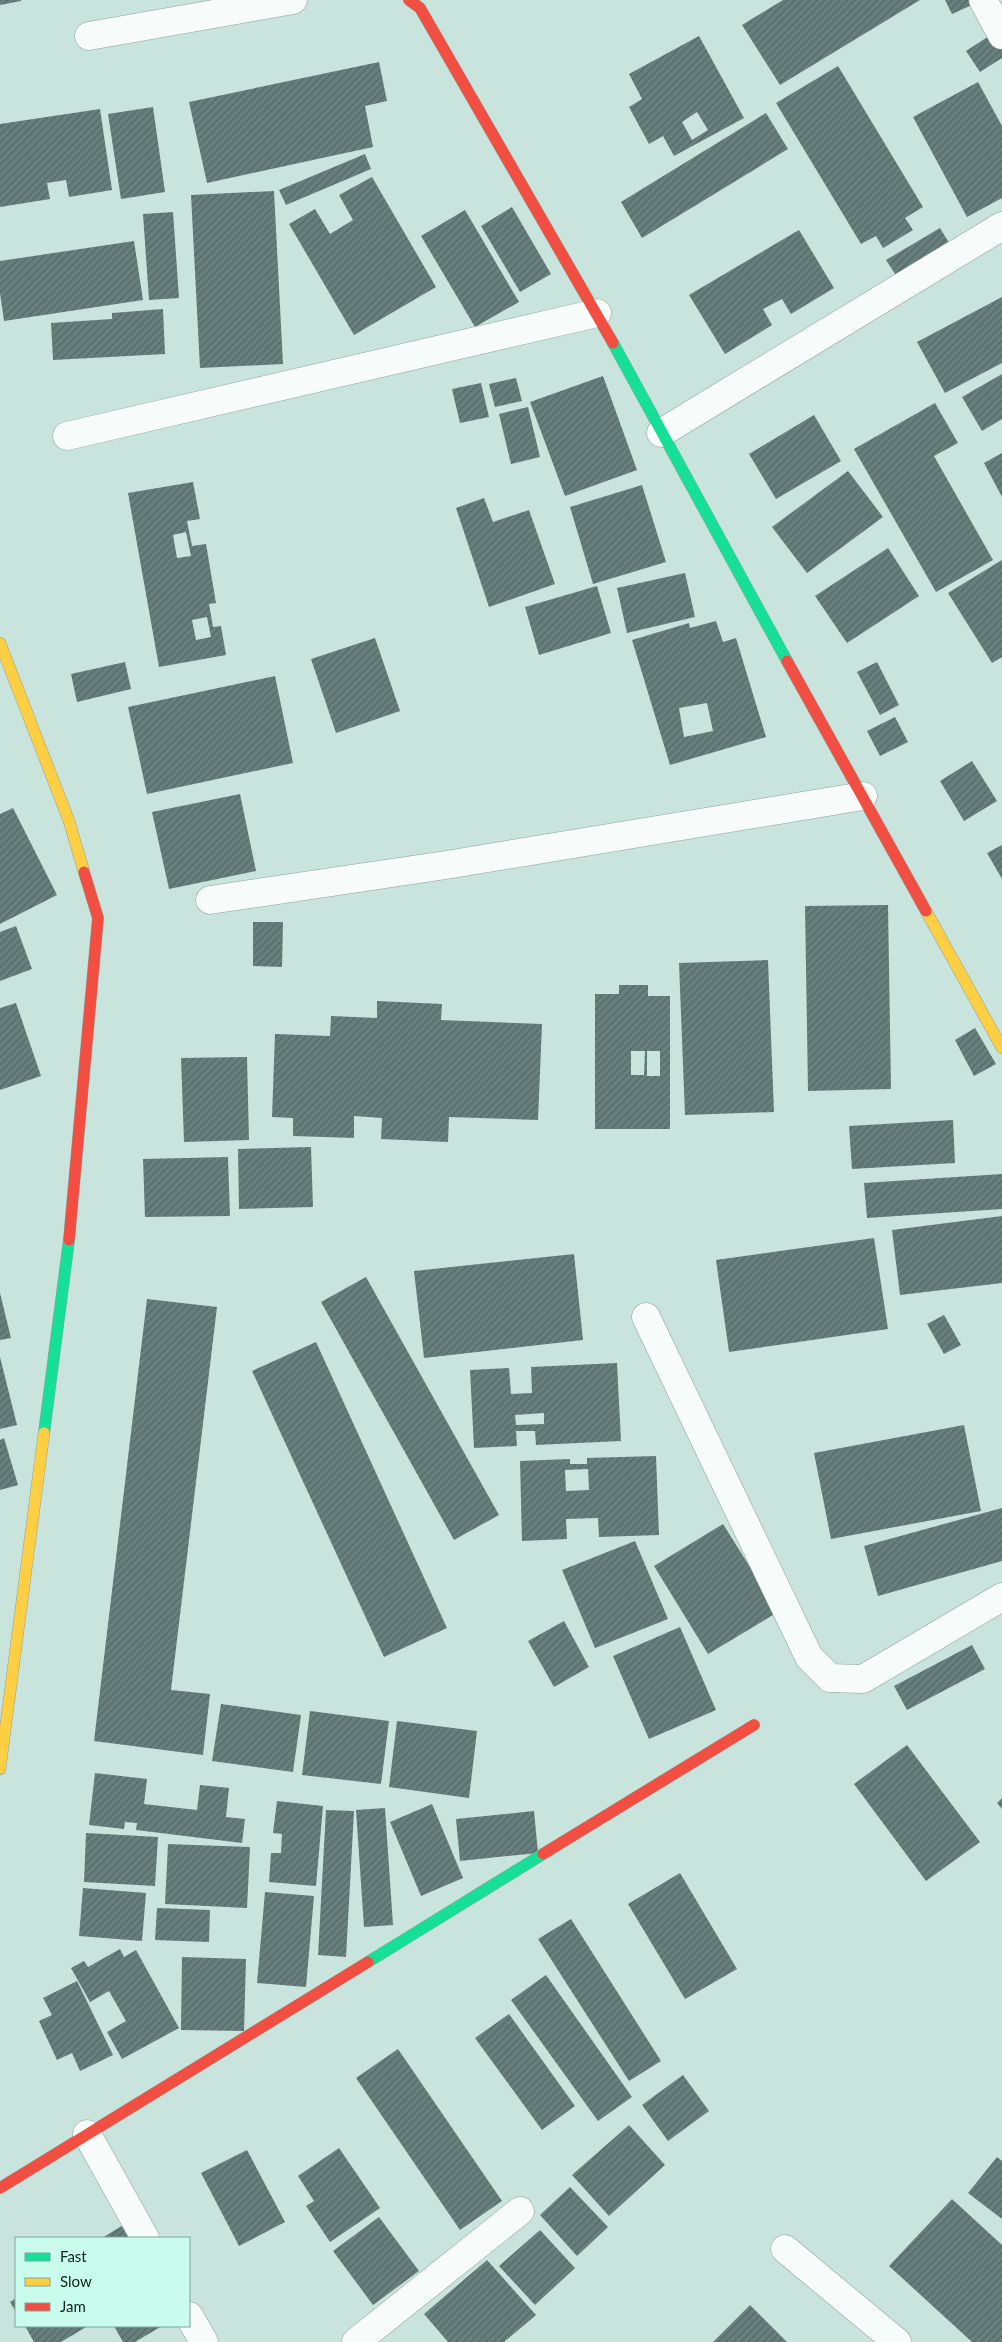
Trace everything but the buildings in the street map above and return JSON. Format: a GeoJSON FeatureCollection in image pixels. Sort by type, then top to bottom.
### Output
{"type":"FeatureCollection","features":[{"type":"Feature","properties":{"kind":"street"},"geometry":{"type":"LineString","coordinates":[[89,36],[293,0]]}},
{"type":"Feature","properties":{"kind":"street"},"geometry":{"type":"LineString","coordinates":[[409,0],[420,8],[597,313],[661,433],[1002,1048]]}},
{"type":"Feature","properties":{"kind":"street"},"geometry":{"type":"LineString","coordinates":[[983,0],[1002,35]]}},
{"type":"Feature","properties":{"kind":"street"},"geometry":{"type":"LineString","coordinates":[[661,433],[1002,226]]}},
{"type":"Feature","properties":{"kind":"street"},"geometry":{"type":"LineString","coordinates":[[67,436],[597,313]]}},
{"type":"Feature","properties":{"kind":"street"},"geometry":{"type":"LineString","coordinates":[[0,643],[69,821],[98,918],[70,1231],[0,1769]]}},
{"type":"Feature","properties":{"kind":"street"},"geometry":{"type":"LineString","coordinates":[[210,900],[446,865],[863,796]]}},
{"type":"Feature","properties":{"kind":"street"},"geometry":{"type":"LineString","coordinates":[[646,1316],[809,1657],[830,1678],[863,1679],[1002,1598]]}},
{"type":"Feature","properties":{"kind":"street"},"geometry":{"type":"LineString","coordinates":[[0,2188],[754,1725]]}},
{"type":"Feature","properties":{"kind":"street"},"geometry":{"type":"LineString","coordinates":[[87,2134],[144,2237]]}},
{"type":"Feature","properties":{"kind":"street"},"geometry":{"type":"LineString","coordinates":[[356,2342],[520,2210]]}},
{"type":"Feature","properties":{"kind":"street"},"geometry":{"type":"LineString","coordinates":[[785,2249],[897,2342]]}},
{"type":"Feature","properties":{"kind":"street"},"geometry":{"type":"LineString","coordinates":[[190,2318],[204,2342]]}},
{"type":"Feature","properties":{"kind":"traffic: fast"},"geometry":{"type":"LineString","coordinates":[[613,343],[787,661]]}},
{"type":"Feature","properties":{"kind":"traffic: fast"},"geometry":{"type":"LineString","coordinates":[[44,1433],[69,1240]]}},
{"type":"Feature","properties":{"kind":"traffic: fast"},"geometry":{"type":"LineString","coordinates":[[368,1962],[543,1854]]}},
{"type":"Feature","properties":{"kind":"traffic: slow"},"geometry":{"type":"LineString","coordinates":[[0,643],[69,821],[84,872]]}},
{"type":"Feature","properties":{"kind":"traffic: slow"},"geometry":{"type":"LineString","coordinates":[[926,911],[1002,1048]]}},
{"type":"Feature","properties":{"kind":"traffic: slow"},"geometry":{"type":"LineString","coordinates":[[0,1769],[44,1433]]}},
{"type":"Feature","properties":{"kind":"traffic: jam"},"geometry":{"type":"LineString","coordinates":[[409,0],[420,8],[613,343]]}},
{"type":"Feature","properties":{"kind":"traffic: jam"},"geometry":{"type":"LineString","coordinates":[[787,661],[926,911]]}},
{"type":"Feature","properties":{"kind":"traffic: jam"},"geometry":{"type":"LineString","coordinates":[[69,1240],[98,918],[84,872]]}},
{"type":"Feature","properties":{"kind":"traffic: jam"},"geometry":{"type":"LineString","coordinates":[[543,1854],[754,1725]]}},
{"type":"Feature","properties":{"kind":"traffic: jam"},"geometry":{"type":"LineString","coordinates":[[0,2188],[368,1962]]}}]}
